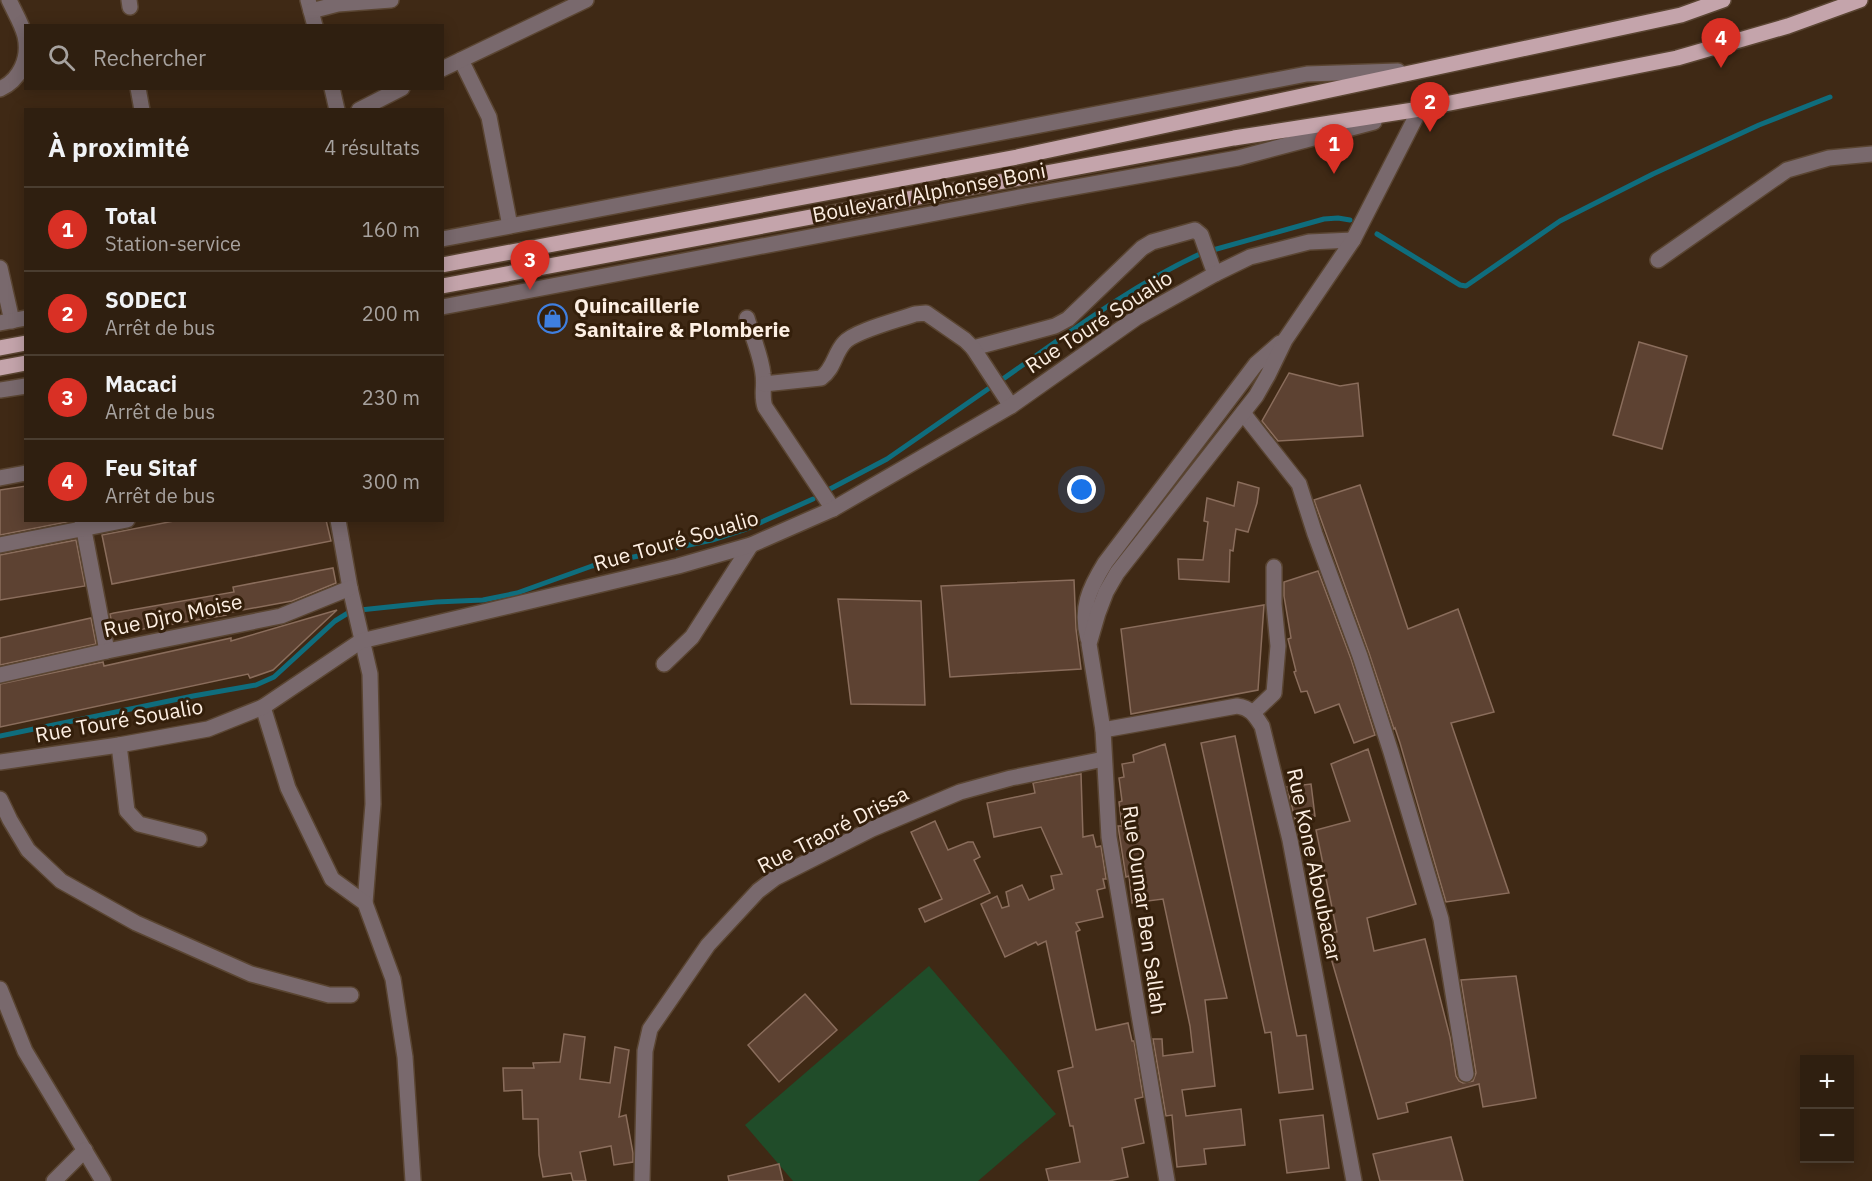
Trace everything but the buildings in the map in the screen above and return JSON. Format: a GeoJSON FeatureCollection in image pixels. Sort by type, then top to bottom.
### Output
{"type":"FeatureCollection","features":[{"type":"Feature","properties":{"kind":"main road","name":"Boulevard Alphonse Boni"},"geometry":{"type":"LineString","coordinates":[[444,265],[1017,157],[1681,15],[1723,0]]}},
{"type":"Feature","properties":{"kind":"main road","name":"Boulevard Alphonse Boni"},"geometry":{"type":"LineString","coordinates":[[444,286],[1234,138],[1420,109],[1677,58],[1788,26],[1860,0]]}},
{"type":"Feature","properties":{"kind":"main road"},"geometry":{"type":"LineString","coordinates":[[0,348],[24,343]]}},
{"type":"Feature","properties":{"kind":"main road"},"geometry":{"type":"LineString","coordinates":[[0,368],[24,363]]}},
{"type":"Feature","properties":{"kind":"street"},"geometry":{"type":"LineString","coordinates":[[9,0],[24,34]]}},
{"type":"Feature","properties":{"kind":"street"},"geometry":{"type":"LineString","coordinates":[[311,12],[338,4],[391,0]]}},
{"type":"Feature","properties":{"kind":"street"},"geometry":{"type":"LineString","coordinates":[[444,68],[586,0]]}},
{"type":"Feature","properties":{"kind":"street"},"geometry":{"type":"LineString","coordinates":[[461,60],[489,117],[510,226]]}},
{"type":"Feature","properties":{"kind":"street"},"geometry":{"type":"LineString","coordinates":[[0,89],[16,77],[24,65]]}},
{"type":"Feature","properties":{"kind":"street","name":"Boulevard Alphonse Boni"},"geometry":{"type":"LineString","coordinates":[[444,239],[1307,74],[1419,71]]}},
{"type":"Feature","properties":{"kind":"street"},"geometry":{"type":"LineString","coordinates":[[138,90],[142,108]]}},
{"type":"Feature","properties":{"kind":"street"},"geometry":{"type":"LineString","coordinates":[[332,90],[337,108]]}},
{"type":"Feature","properties":{"kind":"street"},"geometry":{"type":"LineString","coordinates":[[363,108],[398,90]]}},
{"type":"Feature","properties":{"kind":"street","name":"Boulevard Alphonse Boni"},"geometry":{"type":"LineString","coordinates":[[444,308],[1014,198],[1238,158],[1420,109]]}},
{"type":"Feature","properties":{"kind":"street","name":"Rue Oumar Ben Sallah"},"geometry":{"type":"LineString","coordinates":[[1089,644],[1106,592],[1117,573],[1256,396],[1285,340],[1353,240],[1420,109]]}},
{"type":"Feature","properties":{"kind":"street"},"geometry":{"type":"LineString","coordinates":[[1658,260],[1787,170],[1828,158],[1872,154]]}},
{"type":"Feature","properties":{"kind":"street"},"geometry":{"type":"LineString","coordinates":[[973,348],[1055,326],[1068,319],[1142,248],[1152,242],[1195,230],[1201,235],[1215,274]]}},
{"type":"Feature","properties":{"kind":"street","name":"Rue Touré Soualio"},"geometry":{"type":"LineString","coordinates":[[0,762],[119,745],[207,729],[263,707],[362,641],[667,569],[751,545],[832,509],[1011,406],[1136,318],[1215,274],[1250,257],[1309,242],[1353,240]]}},
{"type":"Feature","properties":{"kind":"street"},"geometry":{"type":"LineString","coordinates":[[0,268],[12,321]]}},
{"type":"Feature","properties":{"kind":"street"},"geometry":{"type":"LineString","coordinates":[[764,384],[821,378],[830,369],[843,343],[852,336],[915,314],[926,313],[973,348],[1011,406]]}},
{"type":"Feature","properties":{"kind":"street"},"geometry":{"type":"LineString","coordinates":[[747,318],[763,371],[762,399],[765,407],[832,509]]}},
{"type":"Feature","properties":{"kind":"street","name":"Rue Oumar Ben Sallah"},"geometry":{"type":"LineString","coordinates":[[1167,1181],[1109,837],[1103,730],[1085,629],[1085,603],[1093,582],[1105,563],[1256,364],[1285,340]]}},
{"type":"Feature","properties":{"kind":"street"},"geometry":{"type":"LineString","coordinates":[[0,390],[24,386]]}},
{"type":"Feature","properties":{"kind":"street"},"geometry":{"type":"LineString","coordinates":[[1243,413],[1299,484],[1359,656],[1391,752],[1440,919],[1466,1074]]}},
{"type":"Feature","properties":{"kind":"street"},"geometry":{"type":"LineString","coordinates":[[0,478],[24,473]]}},
{"type":"Feature","properties":{"kind":"street"},"geometry":{"type":"LineString","coordinates":[[0,546],[83,525],[109,522]]}},
{"type":"Feature","properties":{"kind":"street"},"geometry":{"type":"LineString","coordinates":[[338,522],[350,588],[370,674],[373,804],[365,903],[393,979],[405,1057],[413,1181]]}},
{"type":"Feature","properties":{"kind":"street"},"geometry":{"type":"LineString","coordinates":[[83,525],[106,651]]}},
{"type":"Feature","properties":{"kind":"street"},"geometry":{"type":"LineString","coordinates":[[664,664],[692,637],[751,545]]}},
{"type":"Feature","properties":{"kind":"street"},"geometry":{"type":"LineString","coordinates":[[1103,730],[1237,706],[1246,707],[1254,712],[1274,693],[1278,646],[1274,604],[1274,567]]}},
{"type":"Feature","properties":{"kind":"street","name":"Rue Djro Moise"},"geometry":{"type":"LineString","coordinates":[[0,675],[281,616],[350,588]]}},
{"type":"Feature","properties":{"kind":"street"},"geometry":{"type":"LineString","coordinates":[[263,707],[288,788],[332,879],[365,903]]}},
{"type":"Feature","properties":{"kind":"street","name":"Rue Kone Aboubacar"},"geometry":{"type":"LineString","coordinates":[[1254,712],[1262,726],[1290,840],[1354,1181]]}},
{"type":"Feature","properties":{"kind":"street"},"geometry":{"type":"LineString","coordinates":[[119,745],[128,811],[139,824],[199,839]]}},
{"type":"Feature","properties":{"kind":"street","name":"Rue Traoré Drissa"},"geometry":{"type":"LineString","coordinates":[[645,1179],[643,1128],[645,1051],[650,1029],[708,945],[758,891],[775,878],[872,829],[960,792],[1011,778],[1104,759]]}},
{"type":"Feature","properties":{"kind":"street"},"geometry":{"type":"LineString","coordinates":[[0,799],[28,850],[70,887],[136,923],[251,974],[329,995],[351,995]]}},
{"type":"Feature","properties":{"kind":"street"},"geometry":{"type":"LineString","coordinates":[[0,989],[25,1051],[103,1181]]}},
{"type":"Feature","properties":{"kind":"street"},"geometry":{"type":"LineString","coordinates":[[54,1181],[85,1150]]}},
{"type":"Feature","properties":{"kind":"green space"},"geometry":{"type":"Polygon","coordinates":[[[929,966],[1056,1114],[978,1181],[793,1181],[745,1125],[929,966]]]}},
{"type":"Feature","properties":{"kind":"waterway"},"geometry":{"type":"LineString","coordinates":[[1377,234],[1460,285],[1466,286],[1560,221],[1653,174],[1759,125],[1830,97]]}},
{"type":"Feature","properties":{"kind":"waterway"},"geometry":{"type":"LineString","coordinates":[[1213,250],[1324,219],[1350,220]]}},
{"type":"Feature","properties":{"kind":"waterway"},"geometry":{"type":"LineString","coordinates":[[1000,381],[1149,280],[1202,253]]}},
{"type":"Feature","properties":{"kind":"waterway"},"geometry":{"type":"LineString","coordinates":[[830,489],[887,459],[988,389]]}},
{"type":"Feature","properties":{"kind":"waterway"},"geometry":{"type":"LineString","coordinates":[[360,610],[436,602],[483,600],[517,593],[592,566],[712,540],[746,529],[813,499]]}},
{"type":"Feature","properties":{"kind":"waterway"},"geometry":{"type":"LineString","coordinates":[[0,736],[256,685],[274,677],[335,621],[348,613]]}},
{"type":"Feature","properties":{"kind":"place","name":"Feu Sitaf"},"geometry":{"type":"Point","coordinates":[1721,68]}},
{"type":"Feature","properties":{"kind":"place","name":"SODECI"},"geometry":{"type":"Point","coordinates":[1430,132]}},
{"type":"Feature","properties":{"kind":"place","name":"Total"},"geometry":{"type":"Point","coordinates":[1334,174]}},
{"type":"Feature","properties":{"kind":"place","name":"Macaci"},"geometry":{"type":"Point","coordinates":[530,290]}},
{"type":"Feature","properties":{"kind":"place","name":"Quincaillerie Sanitaire & Plomberie"},"geometry":{"type":"Point","coordinates":[553,318]}}]}
